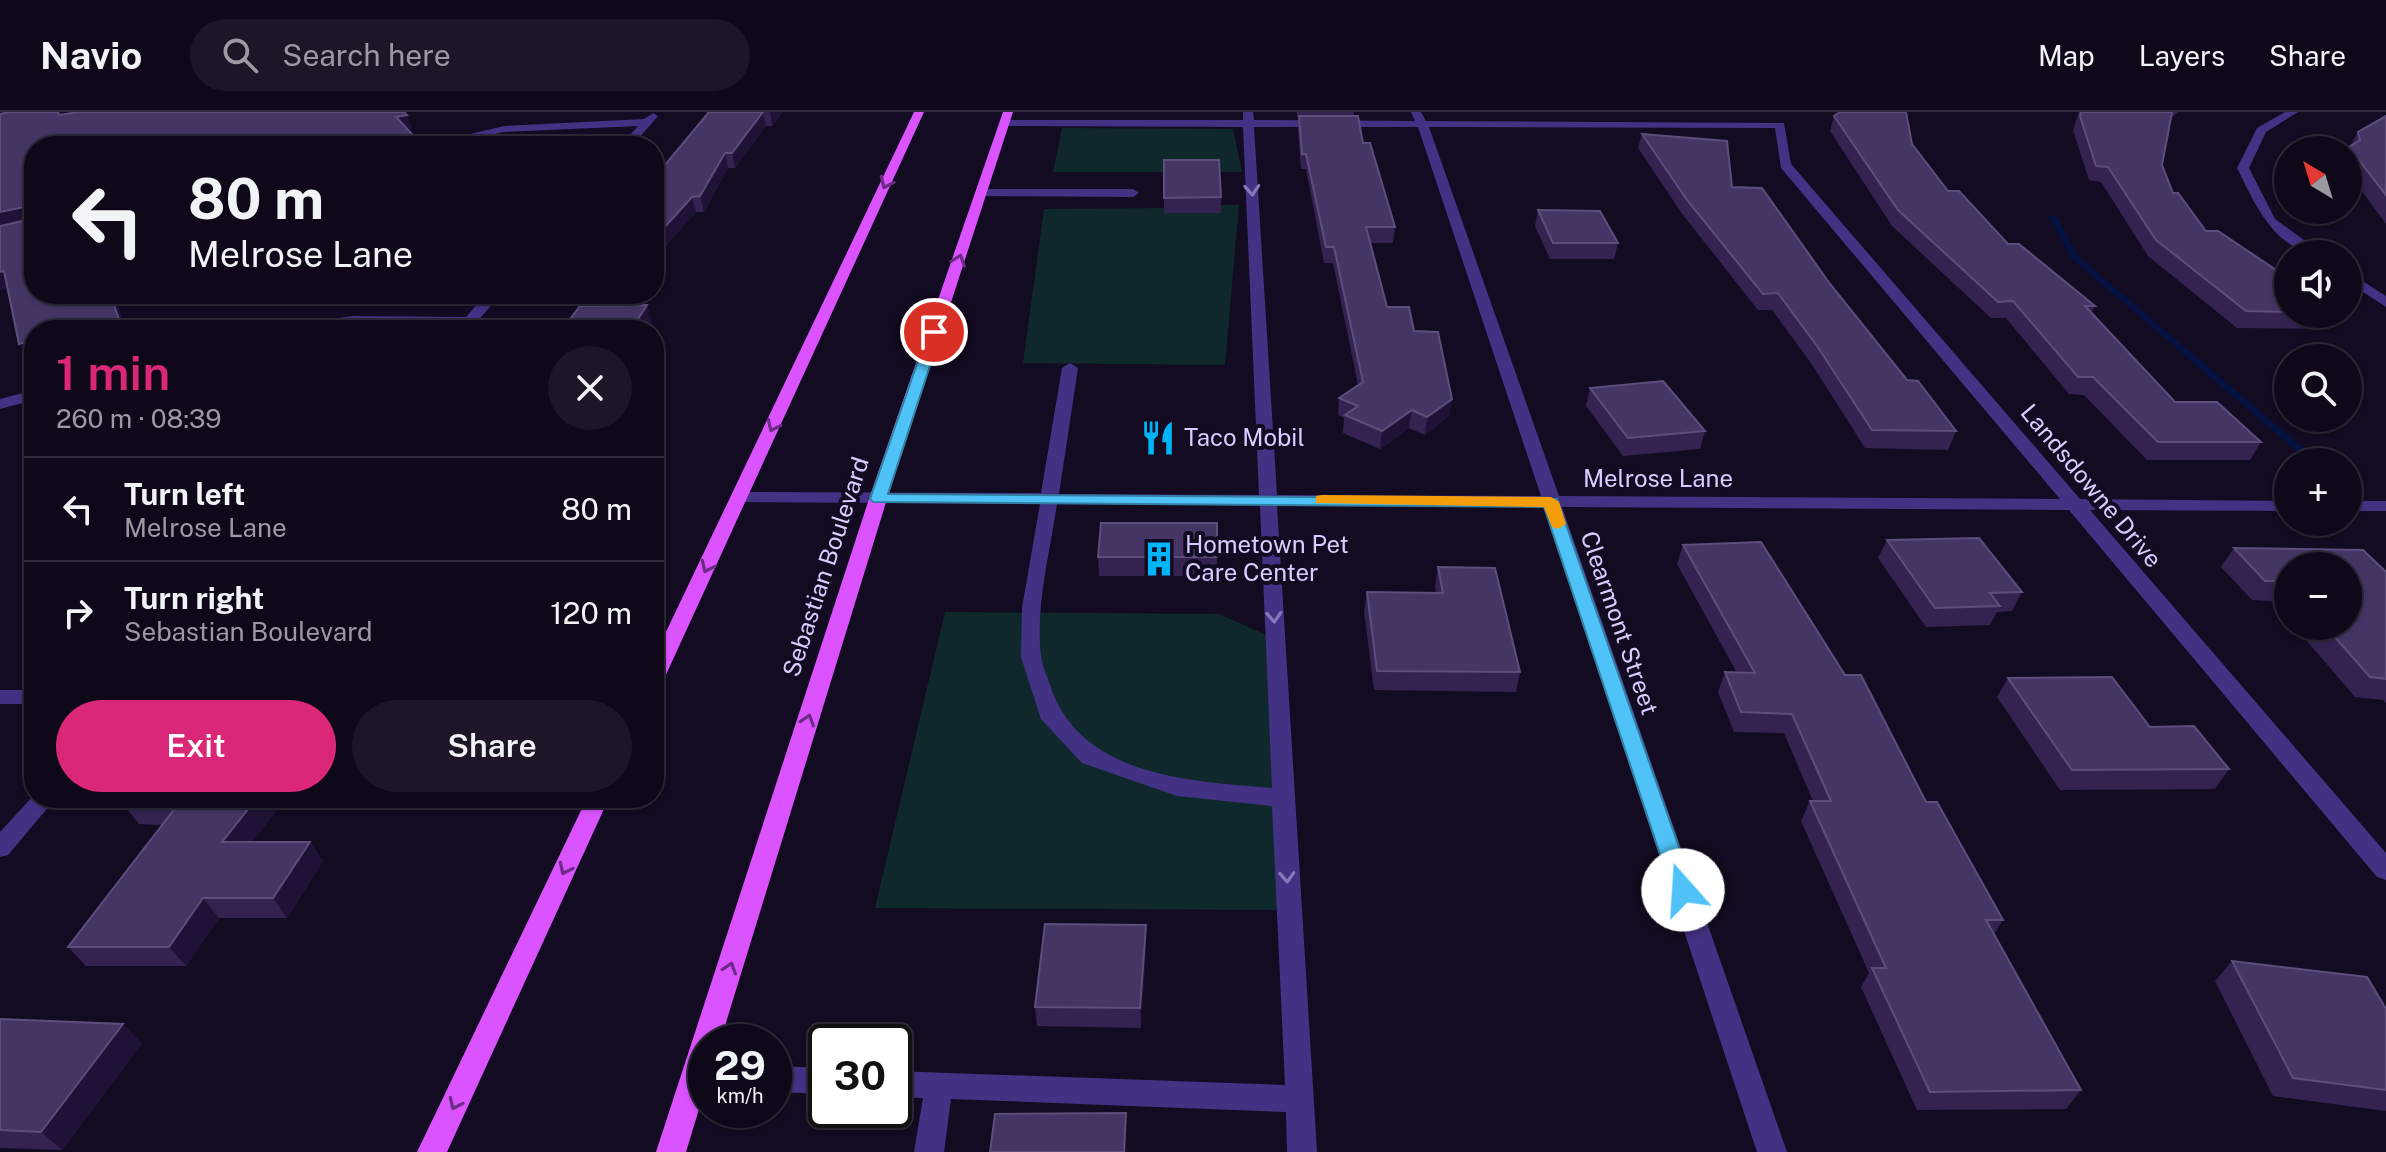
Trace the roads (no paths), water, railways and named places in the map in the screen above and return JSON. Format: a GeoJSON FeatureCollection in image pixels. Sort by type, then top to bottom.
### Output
{"type":"FeatureCollection","features":[{"type":"Feature","properties":{"kind":"main road"},"geometry":{"type":"LineString","coordinates":[[664,658],[919,112]]}},
{"type":"Feature","properties":{"kind":"main road","name":"Sebastian Boulevard"},"geometry":{"type":"LineString","coordinates":[[712,1024],[878,499],[1007,117]]}},
{"type":"Feature","properties":{"kind":"main road"},"geometry":{"type":"LineString","coordinates":[[432,1152],[593,808]]}},
{"type":"Feature","properties":{"kind":"main road","name":"Sebastian Boulevard"},"geometry":{"type":"LineString","coordinates":[[671,1152],[688,1109]]}},
{"type":"Feature","properties":{"kind":"street"},"geometry":{"type":"LineString","coordinates":[[635,136],[657,112]]}},
{"type":"Feature","properties":{"kind":"street"},"geometry":{"type":"LineString","coordinates":[[2293,112],[2261,130],[2243,168],[2270,221],[2296,240]]}},
{"type":"Feature","properties":{"kind":"street"},"geometry":{"type":"LineString","coordinates":[[1007,117],[1784,119]]}},
{"type":"Feature","properties":{"kind":"street"},"geometry":{"type":"LineString","coordinates":[[1249,118],[1302,1152]]}},
{"type":"Feature","properties":{"kind":"street","name":"Clearmont Street"},"geometry":{"type":"LineString","coordinates":[[1420,118],[1772,1152]]}},
{"type":"Feature","properties":{"kind":"street","name":"Landsdowne Drive"},"geometry":{"type":"LineString","coordinates":[[1784,119],[1785,165],[2386,870]]}},
{"type":"Feature","properties":{"kind":"street"},"geometry":{"type":"LineString","coordinates":[[472,136],[504,129],[648,122]]}},
{"type":"Feature","properties":{"kind":"street"},"geometry":{"type":"LineString","coordinates":[[981,193],[1133,193]]}},
{"type":"Feature","properties":{"kind":"street"},"geometry":{"type":"LineString","coordinates":[[2362,286],[2386,303]]}},
{"type":"Feature","properties":{"kind":"street"},"geometry":{"type":"LineString","coordinates":[[471,320],[485,304]]}},
{"type":"Feature","properties":{"kind":"street"},"geometry":{"type":"LineString","coordinates":[[1070,368],[1032,608],[1031,657],[1049,714],[1090,757],[1177,788],[1283,798]]}},
{"type":"Feature","properties":{"kind":"street"},"geometry":{"type":"LineString","coordinates":[[0,404],[24,398]]}},
{"type":"Feature","properties":{"kind":"street","name":"Melrose Lane"},"geometry":{"type":"LineString","coordinates":[[740,497],[2274,506]]}},
{"type":"Feature","properties":{"kind":"street"},"geometry":{"type":"LineString","coordinates":[[2362,506],[2386,506]]}},
{"type":"Feature","properties":{"kind":"street"},"geometry":{"type":"LineString","coordinates":[[0,697],[24,697]]}},
{"type":"Feature","properties":{"kind":"street"},"geometry":{"type":"LineString","coordinates":[[0,848],[36,808]]}},
{"type":"Feature","properties":{"kind":"street"},"geometry":{"type":"LineString","coordinates":[[912,1085],[1297,1099]]}},
{"type":"Feature","properties":{"kind":"street"},"geometry":{"type":"LineString","coordinates":[[929,1152],[939,1086]]}},
{"type":"Feature","properties":{"kind":"waterway"},"geometry":{"type":"LineString","coordinates":[[2053,217],[2074,256],[2299,448]]}},
{"type":"Feature","properties":{"kind":"place","name":"Taco Mobil"},"geometry":{"type":"Point","coordinates":[1158,438]}},
{"type":"Feature","properties":{"kind":"place","name":"Hometown Pet Care Center"},"geometry":{"type":"Point","coordinates":[1159,559]}}]}
